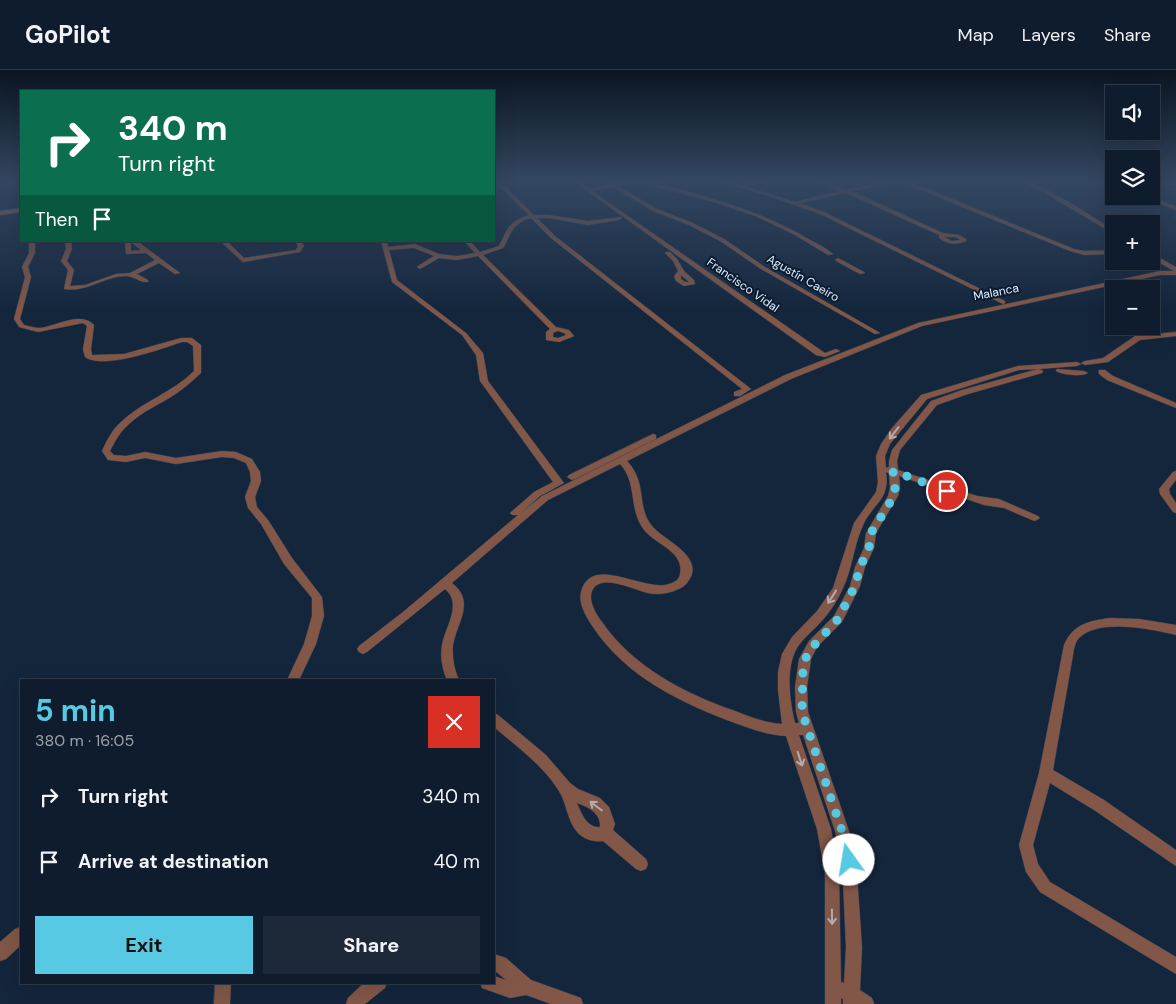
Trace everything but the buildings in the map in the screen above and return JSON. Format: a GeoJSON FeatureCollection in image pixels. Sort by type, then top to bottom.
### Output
{"type":"FeatureCollection","features":[{"type":"Feature","properties":{"kind":"street"},"geometry":{"type":"LineString","coordinates":[[514,224],[501,247],[457,258],[438,256],[415,246],[385,245],[396,282],[460,330],[480,353],[484,380],[558,483]]}},
{"type":"Feature","properties":{"kind":"street"},"geometry":{"type":"LineString","coordinates":[[539,224],[553,237],[747,390]]}},
{"type":"Feature","properties":{"kind":"street"},"geometry":{"type":"LineString","coordinates":[[628,224],[675,258],[678,261],[681,272]]}},
{"type":"Feature","properties":{"kind":"street","name":"Francisco Vidal"},"geometry":{"type":"LineString","coordinates":[[636,224],[819,353],[825,355]]}},
{"type":"Feature","properties":{"kind":"street","name":"Agustín Caeiro"},"geometry":{"type":"LineString","coordinates":[[690,224],[722,240],[763,268],[877,333]]}},
{"type":"Feature","properties":{"kind":"street"},"geometry":{"type":"LineString","coordinates":[[775,224],[797,234],[830,254],[838,256],[838,260],[862,273]]}},
{"type":"Feature","properties":{"kind":"street"},"geometry":{"type":"LineString","coordinates":[[843,224],[1003,302]]}},
{"type":"Feature","properties":{"kind":"street"},"geometry":{"type":"LineString","coordinates":[[919,224],[942,234]]}},
{"type":"Feature","properties":{"kind":"street"},"geometry":{"type":"LineString","coordinates":[[1007,224],[1077,252],[1105,252]]}},
{"type":"Feature","properties":{"kind":"street"},"geometry":{"type":"LineString","coordinates":[[32,242],[32,253],[24,267],[28,277],[17,319],[21,326],[38,330],[85,321],[92,326],[87,349],[89,357],[98,358],[126,357],[180,340],[189,340],[197,345],[198,371],[194,376],[177,389],[139,410],[125,421],[110,439],[106,451],[111,458],[126,459],[145,455],[176,461],[222,454],[236,455],[249,462],[255,472],[256,481],[250,497],[253,508],[265,522],[288,562],[317,597],[318,616],[310,644],[293,679]]}},
{"type":"Feature","properties":{"kind":"street"},"geometry":{"type":"LineString","coordinates":[[68,242],[69,249],[64,261],[71,270],[66,288],[82,287],[116,276],[133,274],[160,260]]}},
{"type":"Feature","properties":{"kind":"street"},"geometry":{"type":"LineString","coordinates":[[128,242],[128,253],[147,251]]}},
{"type":"Feature","properties":{"kind":"street"},"geometry":{"type":"LineString","coordinates":[[134,242],[177,273]]}},
{"type":"Feature","properties":{"kind":"street"},"geometry":{"type":"LineString","coordinates":[[224,242],[243,260],[298,251],[301,246],[299,242]]}},
{"type":"Feature","properties":{"kind":"street"},"geometry":{"type":"LineString","coordinates":[[468,242],[555,330]]}},
{"type":"Feature","properties":{"kind":"street"},"geometry":{"type":"LineString","coordinates":[[420,267],[438,256]]}},
{"type":"Feature","properties":{"kind":"street"},"geometry":{"type":"LineString","coordinates":[[1160,261],[1176,271]]}},
{"type":"Feature","properties":{"kind":"street","name":"Malanca"},"geometry":{"type":"LineString","coordinates":[[825,355],[877,333],[915,320],[1162,269],[1176,271]]}},
{"type":"Feature","properties":{"kind":"street"},"geometry":{"type":"LineString","coordinates":[[362,649],[545,498],[788,377],[916,326],[1176,271]]}},
{"type":"Feature","properties":{"kind":"street"},"geometry":{"type":"LineString","coordinates":[[133,274],[146,281]]}},
{"type":"Feature","properties":{"kind":"street"},"geometry":{"type":"LineString","coordinates":[[833,1004],[832,874],[830,859],[824,829],[790,730],[784,693],[788,654],[791,646],[827,606],[844,572],[859,523],[881,491],[880,457],[885,446],[892,434],[922,410],[937,402],[1017,378],[1030,372],[1082,367],[1105,360],[1138,338],[1176,334]]}},
{"type":"Feature","properties":{"kind":"street"},"geometry":{"type":"LineString","coordinates":[[515,514],[537,494],[558,483],[747,390],[806,364],[809,360]]}},
{"type":"Feature","properties":{"kind":"street"},"geometry":{"type":"LineString","coordinates":[[1100,372],[1101,365],[1105,360]]}},
{"type":"Feature","properties":{"kind":"street"},"geometry":{"type":"LineString","coordinates":[[1082,367],[1097,374],[1100,372],[1176,406]]}},
{"type":"Feature","properties":{"kind":"street"},"geometry":{"type":"LineString","coordinates":[[852,999],[854,947],[849,860],[842,831],[801,705],[805,659],[813,644],[838,619],[855,586],[869,548],[871,533],[894,496],[893,461],[896,450],[922,410]]}},
{"type":"Feature","properties":{"kind":"street"},"geometry":{"type":"LineString","coordinates":[[622,461],[630,468],[636,481],[639,507],[646,526],[651,533],[681,554],[687,569],[685,578],[680,584],[665,590],[643,589],[605,578],[592,582],[586,592],[587,600],[597,625],[622,653],[672,688],[706,706],[770,728],[808,729]]}},
{"type":"Feature","properties":{"kind":"street"},"geometry":{"type":"LineString","coordinates":[[881,469],[893,471],[947,491],[998,506],[1006,505],[1035,518]]}},
{"type":"Feature","properties":{"kind":"street"},"geometry":{"type":"LineString","coordinates":[[1176,474],[1164,489],[1165,494],[1176,510]]}},
{"type":"Feature","properties":{"kind":"street"},"geometry":{"type":"LineString","coordinates":[[844,572],[858,576]]}},
{"type":"Feature","properties":{"kind":"street"},"geometry":{"type":"LineString","coordinates":[[444,583],[453,589],[459,600],[459,607],[447,649],[449,670],[453,679]]}},
{"type":"Feature","properties":{"kind":"street"},"geometry":{"type":"LineString","coordinates":[[1176,630],[1140,624],[1108,624],[1082,630],[1075,635],[1068,649],[1046,773],[1026,846],[1027,857],[1037,877],[1053,894],[1176,966]]}},
{"type":"Feature","properties":{"kind":"street"},"geometry":{"type":"LineString","coordinates":[[495,720],[542,759],[573,794],[595,804],[604,812],[608,824],[605,833]]}},
{"type":"Feature","properties":{"kind":"street"},"geometry":{"type":"LineString","coordinates":[[1046,773],[1099,805],[1176,859]]}},
{"type":"Feature","properties":{"kind":"street"},"geometry":{"type":"LineString","coordinates":[[566,788],[572,811],[580,823],[590,833],[595,835],[605,833]]}},
{"type":"Feature","properties":{"kind":"street"},"geometry":{"type":"LineString","coordinates":[[605,833],[641,864]]}},
{"type":"Feature","properties":{"kind":"street"},"geometry":{"type":"LineString","coordinates":[[0,953],[20,936]]}},
{"type":"Feature","properties":{"kind":"street"},"geometry":{"type":"LineString","coordinates":[[495,962],[500,964],[526,987],[575,1004]]}},
{"type":"Feature","properties":{"kind":"street"},"geometry":{"type":"LineString","coordinates":[[222,984],[222,1004]]}},
{"type":"Feature","properties":{"kind":"street"},"geometry":{"type":"LineString","coordinates":[[354,1004],[376,984]]}},
{"type":"Feature","properties":{"kind":"street"},"geometry":{"type":"LineString","coordinates":[[494,984],[510,990],[526,987]]}},
{"type":"Feature","properties":{"kind":"street"},"geometry":{"type":"LineString","coordinates":[[833,987],[852,999],[866,1004]]}},
{"type":"Feature","properties":{"kind":"route"},"geometry":{"type":"LineString","coordinates":[[849,860],[842,831],[802,712],[801,687],[803,666],[813,644],[838,619],[855,586],[860,567],[869,548],[871,533],[894,496],[895,481],[893,471],[947,491]]}}]}
